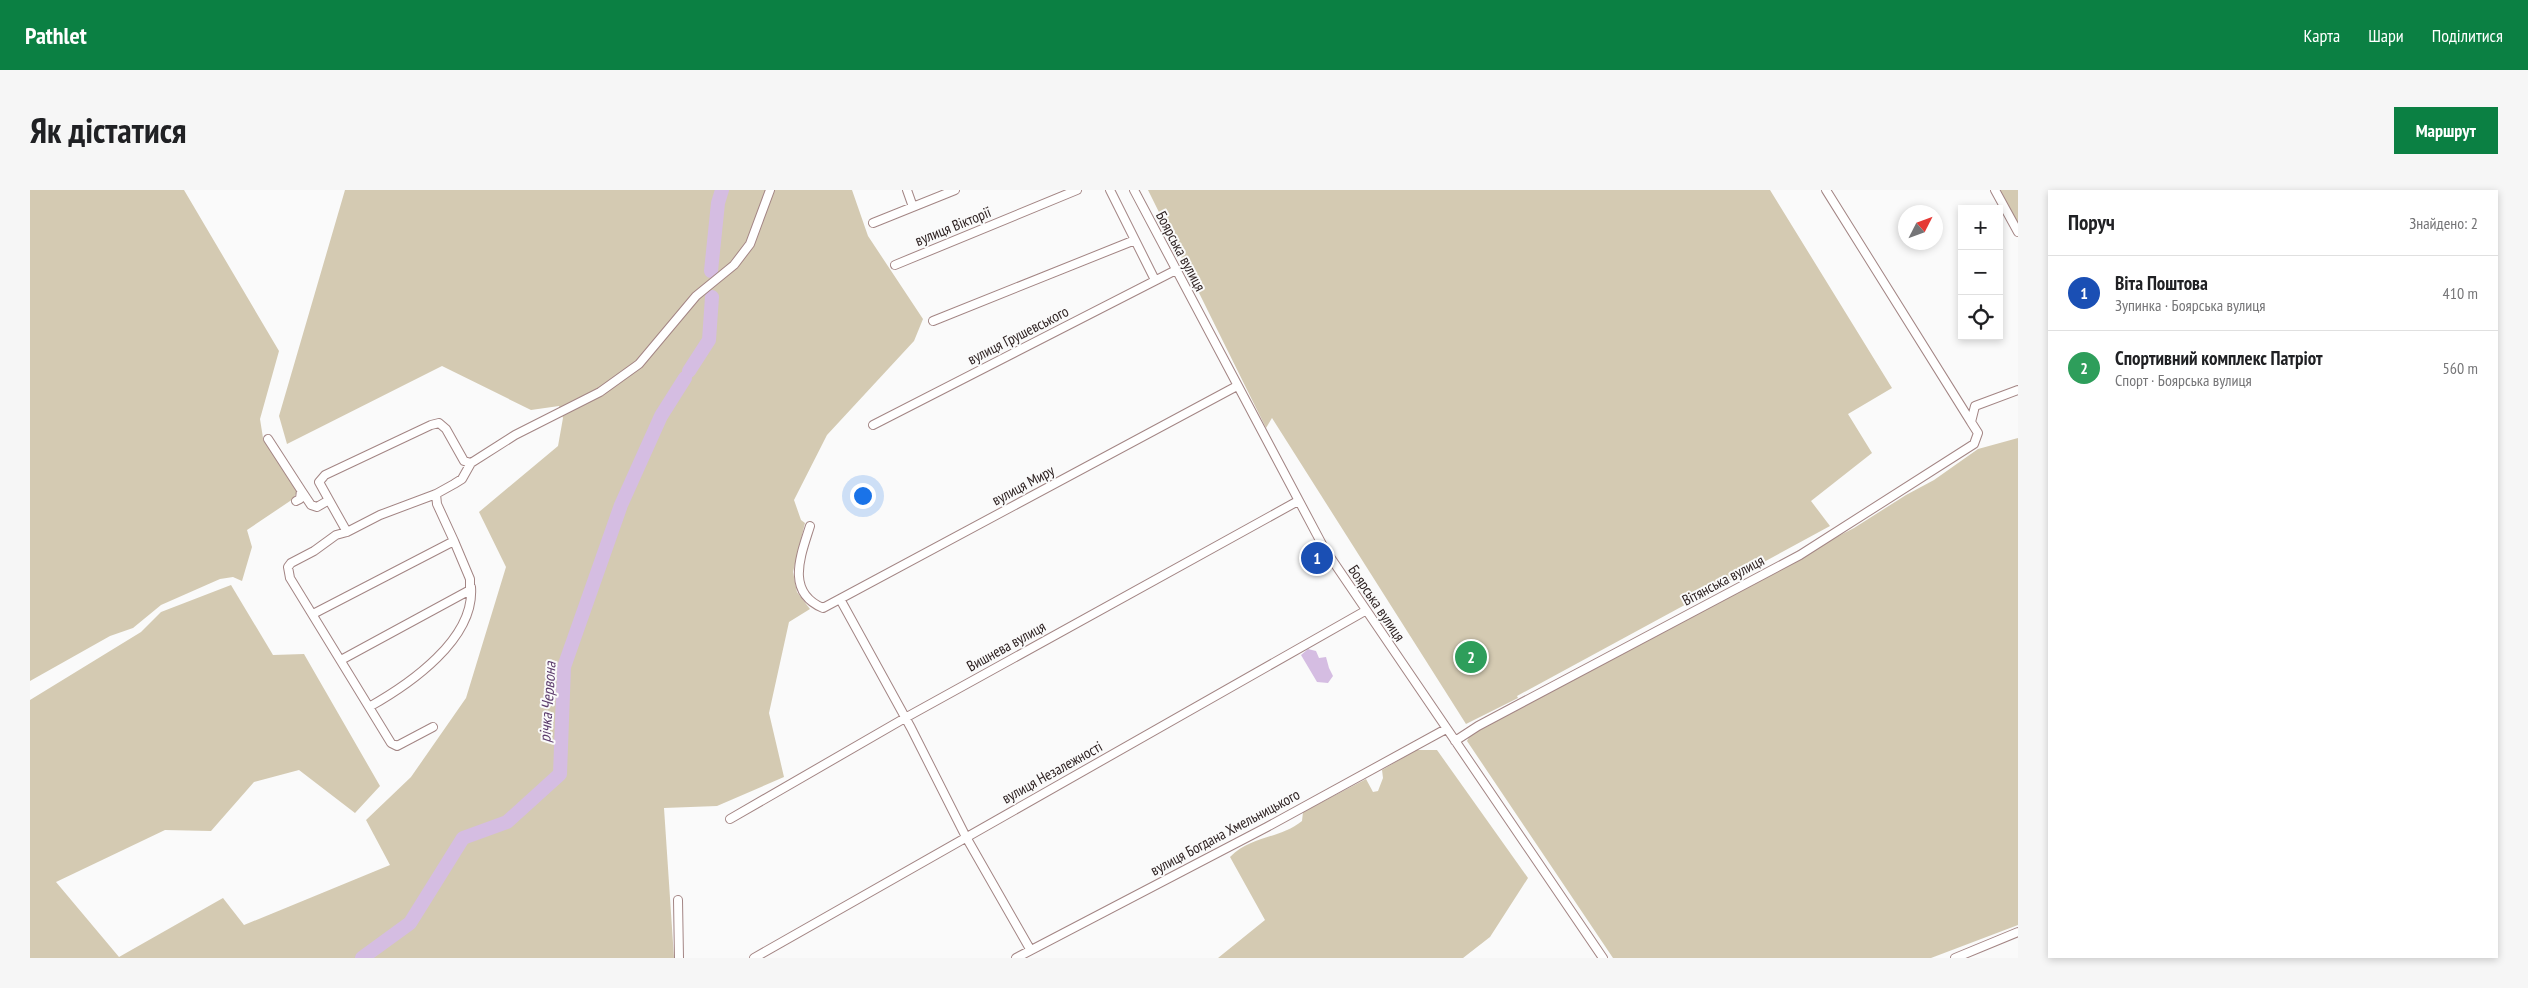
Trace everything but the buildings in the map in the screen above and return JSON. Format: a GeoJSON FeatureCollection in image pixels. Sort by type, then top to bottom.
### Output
{"type":"FeatureCollection","features":[{"type":"Feature","properties":{"kind":"street"},"geometry":{"type":"LineString","coordinates":[[434,727],[397,746],[394,745],[290,578],[288,567],[291,562],[314,551],[336,535],[347,532],[380,515],[436,494],[462,478],[471,463],[515,435],[600,392],[638,364],[696,296],[739,258],[750,244],[770,190]]}},
{"type":"Feature","properties":{"kind":"street"},"geometry":{"type":"LineString","coordinates":[[906,190],[913,207]]}},
{"type":"Feature","properties":{"kind":"street"},"geometry":{"type":"LineString","coordinates":[[873,223],[955,190]]}},
{"type":"Feature","properties":{"kind":"street","name":"вулиця Вікторії"},"geometry":{"type":"LineString","coordinates":[[894,264],[1077,190]]}},
{"type":"Feature","properties":{"kind":"street"},"geometry":{"type":"LineString","coordinates":[[1110,190],[1155,280]]}},
{"type":"Feature","properties":{"kind":"street","name":"Боярська вулиця"},"geometry":{"type":"LineString","coordinates":[[1134,190],[1236,386],[1324,548],[1365,611],[1603,958]]}},
{"type":"Feature","properties":{"kind":"street","name":"Вітянська вулиця"},"geometry":{"type":"LineString","coordinates":[[1455,741],[1478,726],[1800,555],[1974,444],[1978,432],[1826,190]]}},
{"type":"Feature","properties":{"kind":"street"},"geometry":{"type":"LineString","coordinates":[[1995,190],[2018,232]]}},
{"type":"Feature","properties":{"kind":"street"},"geometry":{"type":"LineString","coordinates":[[934,322],[1135,240]]}},
{"type":"Feature","properties":{"kind":"street","name":"вулиця Грушевського"},"geometry":{"type":"LineString","coordinates":[[873,425],[1176,270]]}},
{"type":"Feature","properties":{"kind":"street","name":"вулиця Миру"},"geometry":{"type":"LineString","coordinates":[[810,526],[798,566],[801,589],[813,604],[823,608],[1236,386]]}},
{"type":"Feature","properties":{"kind":"street"},"geometry":{"type":"LineString","coordinates":[[1971,422],[1975,406],[2018,390]]}},
{"type":"Feature","properties":{"kind":"street"},"geometry":{"type":"LineString","coordinates":[[347,532],[319,482],[324,475],[439,423],[446,429],[464,461],[471,463]]}},
{"type":"Feature","properties":{"kind":"street"},"geometry":{"type":"LineString","coordinates":[[268,439],[312,504],[317,507],[329,500]]}},
{"type":"Feature","properties":{"kind":"street"},"geometry":{"type":"LineString","coordinates":[[296,501],[300,499],[301,490]]}},
{"type":"Feature","properties":{"kind":"street"},"geometry":{"type":"LineString","coordinates":[[369,707],[402,687],[436,659],[467,616],[471,585],[437,504],[436,494]]}},
{"type":"Feature","properties":{"kind":"street","name":"Вишнева вулиця"},"geometry":{"type":"LineString","coordinates":[[730,819],[905,718],[1298,501]]}},
{"type":"Feature","properties":{"kind":"street"},"geometry":{"type":"LineString","coordinates":[[313,614],[454,541]]}},
{"type":"Feature","properties":{"kind":"street"},"geometry":{"type":"LineString","coordinates":[[341,660],[466,594],[470,590],[471,585]]}},
{"type":"Feature","properties":{"kind":"street"},"geometry":{"type":"LineString","coordinates":[[840,599],[905,718],[966,837],[1030,950]]}},
{"type":"Feature","properties":{"kind":"street","name":"вулиця Незалежності"},"geometry":{"type":"LineString","coordinates":[[754,958],[1365,611]]}},
{"type":"Feature","properties":{"kind":"street","name":"вулиця Богдана Хмельницького"},"geometry":{"type":"LineString","coordinates":[[1016,958],[1267,827],[1446,729]]}},
{"type":"Feature","properties":{"kind":"street"},"geometry":{"type":"LineString","coordinates":[[678,900],[680,958]]}},
{"type":"Feature","properties":{"kind":"street"},"geometry":{"type":"LineString","coordinates":[[1955,958],[2018,932]]}},
{"type":"Feature","properties":{"kind":"shaded area"},"geometry":{"type":"Polygon","coordinates":[[[30,190],[184,190],[279,351],[260,419],[263,438],[298,490],[293,499],[247,530],[252,547],[242,581],[233,577],[220,579],[161,605],[133,628],[110,636],[30,681],[30,190]]]}},
{"type":"Feature","properties":{"kind":"shaded area"},"geometry":{"type":"Polygon","coordinates":[[[345,190],[852,190],[868,236],[923,319],[914,341],[827,435],[794,500],[801,520],[805,523],[793,572],[797,592],[810,609],[789,622],[769,713],[784,777],[717,806],[664,808],[674,958],[30,958],[30,700],[141,632],[161,612],[231,585],[273,655],[304,654],[380,786],[355,813],[299,770],[254,782],[211,831],[165,830],[56,882],[119,957],[223,898],[244,925],[390,865],[366,820],[411,777],[466,698],[506,567],[479,512],[558,446],[563,418],[559,406],[531,410],[442,366],[287,444],[279,416],[345,190]]]}},
{"type":"Feature","properties":{"kind":"shaded area"},"geometry":{"type":"Polygon","coordinates":[[[1148,190],[1770,190],[1892,388],[1848,414],[1872,453],[1811,501],[1830,526],[1517,696],[1518,698],[1466,724],[1272,418],[1266,428],[1148,190]]]}},
{"type":"Feature","properties":{"kind":"shaded area"},"geometry":{"type":"Polygon","coordinates":[[[1998,190],[2018,190],[2018,226],[1998,190]]]}},
{"type":"Feature","properties":{"kind":"shaded area"},"geometry":{"type":"Polygon","coordinates":[[[2018,438],[2018,925],[1931,958],[1613,958],[1467,741],[1475,725],[1664,625],[1854,528],[1906,495],[1934,480],[1978,449],[2018,438]]]}},
{"type":"Feature","properties":{"kind":"shaded area"},"geometry":{"type":"Polygon","coordinates":[[[1308,649],[1316,651],[1319,658],[1326,657],[1333,676],[1328,683],[1317,682],[1301,655],[1308,649]]]}},
{"type":"Feature","properties":{"kind":"shaded area"},"geometry":{"type":"Polygon","coordinates":[[[1416,750],[1437,750],[1528,878],[1490,937],[1463,958],[1218,958],[1265,920],[1230,857],[1247,845],[1293,827],[1302,821],[1303,812],[1366,779],[1373,792],[1378,791],[1383,778],[1382,770],[1416,750]]]}},
{"type":"Feature","properties":{"kind":"waterway","name":"річка Червона"},"geometry":{"type":"LineString","coordinates":[[711,271],[718,203],[722,190]]}},
{"type":"Feature","properties":{"kind":"waterway"},"geometry":{"type":"LineString","coordinates":[[689,371],[709,340],[712,297]]}},
{"type":"Feature","properties":{"kind":"waterway","name":"річка Червона"},"geometry":{"type":"LineString","coordinates":[[362,958],[410,923],[463,838],[507,822],[560,774],[564,667],[621,505],[661,416],[685,378]]}},
{"type":"Feature","properties":{"kind":"place","name":"Віта Поштова"},"geometry":{"type":"Point","coordinates":[1317,558]}},
{"type":"Feature","properties":{"kind":"place","name":"Спортивний комплекс Патріот"},"geometry":{"type":"Point","coordinates":[1471,657]}}]}
